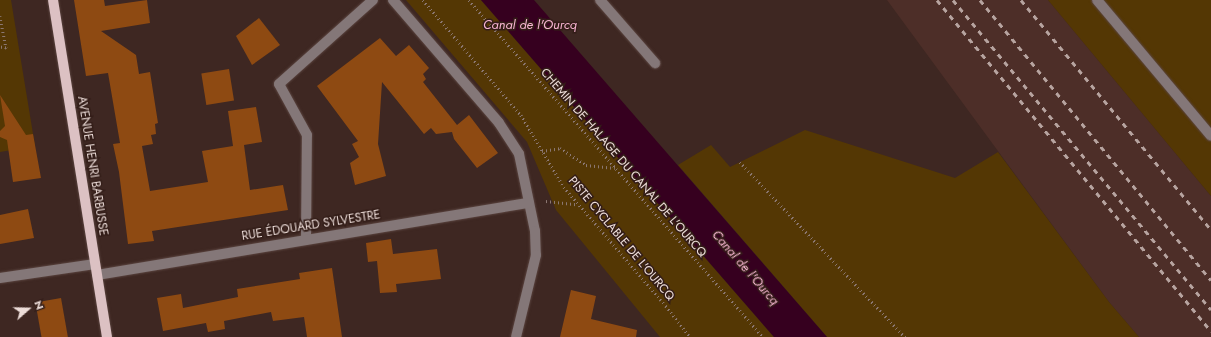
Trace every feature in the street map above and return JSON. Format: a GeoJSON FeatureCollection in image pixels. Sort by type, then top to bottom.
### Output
{"type":"FeatureCollection","features":[{"type":"Feature","properties":{"kind":"main road","name":"AVENUE HENRI BARBUSSE"},"geometry":{"type":"LineString","coordinates":[[53,0],[107,337]]}},
{"type":"Feature","properties":{"kind":"street"},"geometry":{"type":"LineString","coordinates":[[306,240],[307,136],[279,84],[373,0]]}},
{"type":"Feature","properties":{"kind":"street"},"geometry":{"type":"LineString","coordinates":[[393,0],[499,123],[519,154],[530,203],[536,254],[516,337]]}},
{"type":"Feature","properties":{"kind":"street"},"geometry":{"type":"LineString","coordinates":[[600,0],[655,63]]}},
{"type":"Feature","properties":{"kind":"street"},"geometry":{"type":"LineString","coordinates":[[1097,0],[1211,136]]}},
{"type":"Feature","properties":{"kind":"street","name":"RUE ÉDOUARD SYLVESTRE"},"geometry":{"type":"LineString","coordinates":[[0,278],[96,269],[306,240],[530,203]]}},
{"type":"Feature","properties":{"kind":"path","name":"PISTE CYCLABLE DE L'OURCQ"},"geometry":{"type":"LineString","coordinates":[[423,0],[521,115],[542,151],[577,204],[666,306],[690,337]]}},
{"type":"Feature","properties":{"kind":"path","name":"CHEMIN DE HALAGE DU CANAL DE L'OURCQ"},"geometry":{"type":"LineString","coordinates":[[469,0],[763,337]]}},
{"type":"Feature","properties":{"kind":"path"},"geometry":{"type":"LineString","coordinates":[[0,16],[6,48],[0,46]]}},
{"type":"Feature","properties":{"kind":"path"},"geometry":{"type":"LineString","coordinates":[[542,151],[560,148],[586,165],[600,168],[615,168]]}},
{"type":"Feature","properties":{"kind":"path"},"geometry":{"type":"LineString","coordinates":[[740,162],[905,337]]}},
{"type":"Feature","properties":{"kind":"path"},"geometry":{"type":"LineString","coordinates":[[530,203],[550,201],[577,204]]}},
{"type":"Feature","properties":{"kind":"shaded area"},"geometry":{"type":"Polygon","coordinates":[[[0,0],[11,0],[35,146],[0,152],[0,0]]]}},
{"type":"Feature","properties":{"kind":"shaded area"},"geometry":{"type":"Polygon","coordinates":[[[406,0],[481,0],[774,337],[660,337],[556,210],[527,142],[406,0]]]}},
{"type":"Feature","properties":{"kind":"shaded area"},"geometry":{"type":"Polygon","coordinates":[[[887,0],[1048,0],[1211,196],[1211,337],[1139,337],[1109,302],[887,0]]]}},
{"type":"Feature","properties":{"kind":"shaded area"},"geometry":{"type":"Polygon","coordinates":[[[1048,0],[1211,0],[1211,196],[1048,0]]]}},
{"type":"Feature","properties":{"kind":"shaded area"},"geometry":{"type":"Polygon","coordinates":[[[805,130],[955,178],[998,152],[1109,302],[1139,337],[827,337],[678,165],[711,145],[730,167],[805,130]]]}},
{"type":"Feature","properties":{"kind":"water","name":"Canal de l'Ourcq"},"geometry":{"type":"Polygon","coordinates":[[[481,0],[534,0],[827,337],[774,337],[481,0]]]}},
{"type":"Feature","properties":{"kind":"building"},"geometry":{"type":"Polygon","coordinates":[[[74,0],[104,0],[105,6],[147,0],[150,23],[101,31],[136,55],[139,74],[150,72],[158,123],[155,124],[156,134],[151,135],[153,144],[142,146],[150,191],[208,182],[202,151],[233,146],[228,111],[256,107],[262,142],[244,145],[250,190],[283,185],[288,210],[152,231],[154,241],[128,244],[119,172],[113,144],[120,143],[108,73],[86,76],[74,0]]]}},
{"type":"Feature","properties":{"kind":"building"},"geometry":{"type":"Polygon","coordinates":[[[259,18],[280,45],[252,65],[236,36],[259,18]]]}},
{"type":"Feature","properties":{"kind":"building"},"geometry":{"type":"Polygon","coordinates":[[[380,38],[396,56],[409,45],[429,68],[423,74],[426,79],[423,82],[457,125],[469,115],[498,153],[477,168],[454,139],[452,132],[436,134],[431,128],[424,134],[382,82],[378,144],[386,176],[355,185],[350,163],[359,157],[352,144],[358,141],[317,86],[380,38]]]}},
{"type":"Feature","properties":{"kind":"building"},"geometry":{"type":"Polygon","coordinates":[[[229,69],[234,101],[206,105],[201,73],[229,69]]]}},
{"type":"Feature","properties":{"kind":"building"},"geometry":{"type":"Polygon","coordinates":[[[0,95],[26,135],[33,134],[41,178],[13,182],[7,140],[0,137],[0,131],[5,126],[0,95]]]}},
{"type":"Feature","properties":{"kind":"building"},"geometry":{"type":"Polygon","coordinates":[[[28,209],[34,238],[0,244],[0,215],[28,209]]]}},
{"type":"Feature","properties":{"kind":"building"},"geometry":{"type":"Polygon","coordinates":[[[391,239],[393,254],[437,249],[441,279],[396,284],[397,292],[380,293],[377,261],[368,262],[366,243],[391,239]]]}},
{"type":"Feature","properties":{"kind":"building"},"geometry":{"type":"Polygon","coordinates":[[[332,268],[342,337],[307,337],[304,317],[273,321],[271,312],[224,321],[225,329],[208,332],[206,323],[163,331],[157,298],[181,294],[183,308],[238,297],[237,289],[300,279],[299,273],[332,268]]]}},
{"type":"Feature","properties":{"kind":"building"},"geometry":{"type":"Polygon","coordinates":[[[571,290],[596,296],[591,319],[637,330],[636,337],[560,337],[571,290]]]}},
{"type":"Feature","properties":{"kind":"building"},"geometry":{"type":"Polygon","coordinates":[[[61,298],[68,337],[41,337],[35,303],[61,298]]]}},
{"type":"Feature","properties":{"kind":"railway"},"geometry":{"type":"LineString","coordinates":[[937,0],[1211,331]]}},
{"type":"Feature","properties":{"kind":"railway"},"geometry":{"type":"LineString","coordinates":[[953,0],[1211,310]]}},
{"type":"Feature","properties":{"kind":"railway"},"geometry":{"type":"LineString","coordinates":[[980,0],[1211,280]]}},
{"type":"Feature","properties":{"kind":"railway"},"geometry":{"type":"LineString","coordinates":[[1021,0],[1211,230]]}}]}
